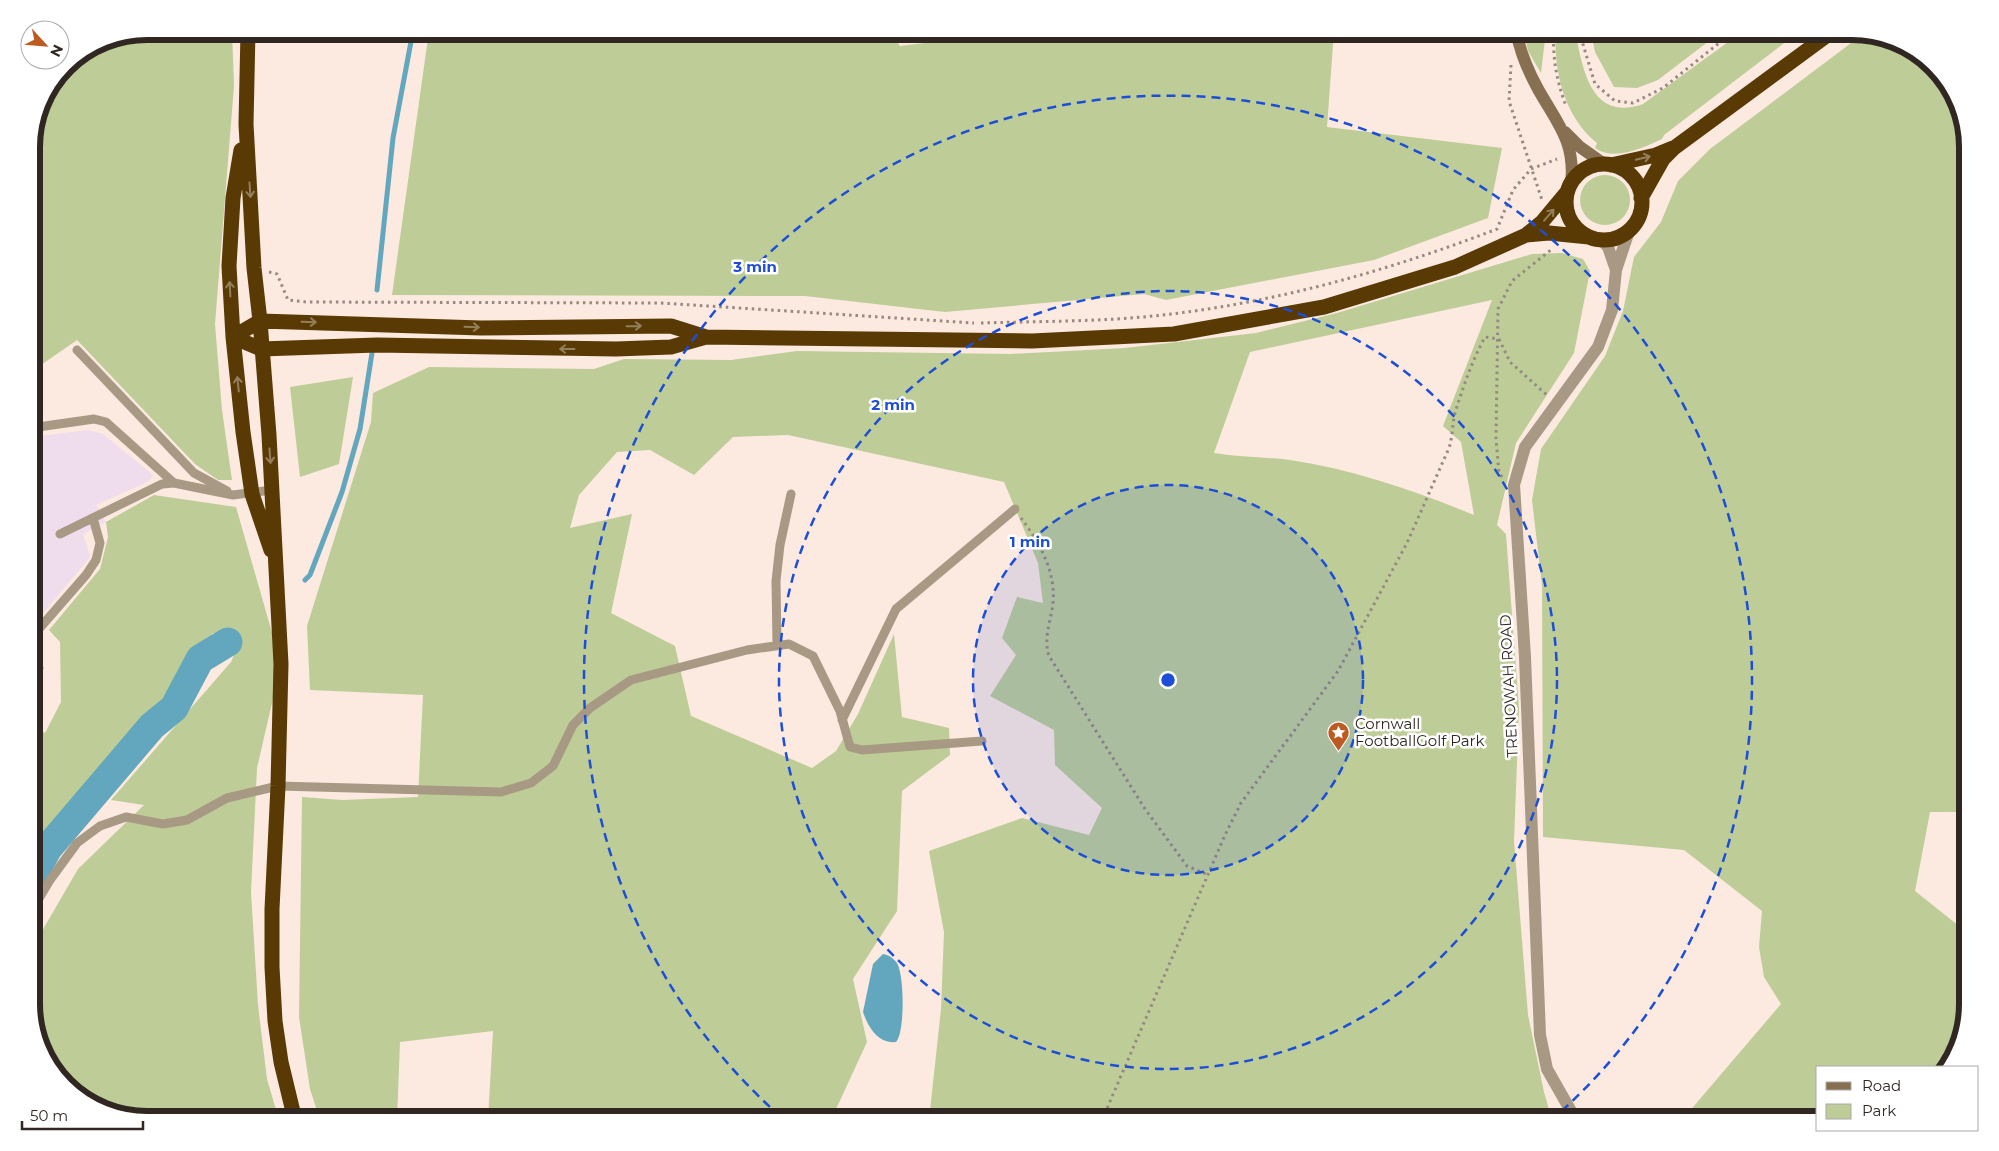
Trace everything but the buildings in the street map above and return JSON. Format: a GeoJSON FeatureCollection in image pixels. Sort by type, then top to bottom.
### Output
{"type":"FeatureCollection","features":[{"type":"Feature","properties":{"kind":"highway"},"geometry":{"type":"LineString","coordinates":[[248,40],[246,124],[254,268],[260,320],[278,573],[281,664],[272,909],[272,967],[278,1038],[293,1111]]}},
{"type":"Feature","properties":{"kind":"highway"},"geometry":{"type":"LineString","coordinates":[[1641,198],[1664,159],[1674,148],[1821,40]]}},
{"type":"Feature","properties":{"kind":"highway"},"geometry":{"type":"LineString","coordinates":[[246,124],[232,208],[229,266],[233,337],[252,494],[278,573]]}},
{"type":"Feature","properties":{"kind":"highway"},"geometry":{"type":"LineString","coordinates":[[233,337],[261,349],[377,345],[616,349],[671,347],[706,337],[1032,341],[1174,334],[1324,307],[1455,267],[1526,235],[1548,216],[1585,169],[1656,155],[1674,148]]}},
{"type":"Feature","properties":{"kind":"highway"},"geometry":{"type":"LineString","coordinates":[[1526,235],[1553,233],[1597,239],[1620,236],[1630,228],[1640,211],[1641,198],[1634,179],[1624,170],[1608,164]]}},
{"type":"Feature","properties":{"kind":"highway"},"geometry":{"type":"LineString","coordinates":[[1569,188],[1566,206],[1571,220],[1580,232],[1597,239]]}},
{"type":"Feature","properties":{"kind":"highway"},"geometry":{"type":"LineString","coordinates":[[233,337],[260,320],[481,328],[671,326],[706,337]]}},
{"type":"Feature","properties":{"kind":"street"},"geometry":{"type":"LineString","coordinates":[[1518,40],[1537,87],[1564,131],[1580,147],[1608,164]]}},
{"type":"Feature","properties":{"kind":"street"},"geometry":{"type":"LineString","coordinates":[[1564,131],[1573,166],[1569,188]]}},
{"type":"Feature","properties":{"kind":"street","name":"TRENOWAH ROAD"},"geometry":{"type":"LineString","coordinates":[[1571,1111],[1547,1069],[1540,1035],[1525,657],[1514,485],[1525,447],[1598,347],[1612,310],[1616,270],[1630,228]]}},
{"type":"Feature","properties":{"kind":"street","name":"TRENOWAH ROAD"},"geometry":{"type":"LineString","coordinates":[[1597,239],[1608,247],[1616,270]]}},
{"type":"Feature","properties":{"kind":"lane"},"geometry":{"type":"LineString","coordinates":[[77,350],[194,473],[233,495]]}},
{"type":"Feature","properties":{"kind":"lane"},"geometry":{"type":"LineString","coordinates":[[40,427],[94,419],[106,422],[174,483]]}},
{"type":"Feature","properties":{"kind":"lane"},"geometry":{"type":"LineString","coordinates":[[60,534],[162,484],[174,483],[233,495],[272,490]]}},
{"type":"Feature","properties":{"kind":"lane"},"geometry":{"type":"LineString","coordinates":[[778,645],[776,581],[780,546],[791,494]]}},
{"type":"Feature","properties":{"kind":"lane"},"geometry":{"type":"LineString","coordinates":[[842,720],[896,609],[1015,509]]}},
{"type":"Feature","properties":{"kind":"lane"},"geometry":{"type":"LineString","coordinates":[[40,628],[86,575],[96,560],[100,543],[93,518]]}},
{"type":"Feature","properties":{"kind":"lane"},"geometry":{"type":"LineString","coordinates":[[40,898],[50,880],[77,843],[100,826],[126,817],[163,824],[188,820],[227,798],[278,786],[501,792],[531,783],[553,766],[573,725],[590,708],[631,680],[747,650],[789,644],[813,656],[825,676],[850,747],[862,750],[982,741]]}},
{"type":"Feature","properties":{"kind":"path"},"geometry":{"type":"LineString","coordinates":[[1553,40],[1558,85],[1567,109]]}},
{"type":"Feature","properties":{"kind":"path"},"geometry":{"type":"LineString","coordinates":[[1582,40],[1595,84],[1615,101],[1633,103],[1663,88],[1723,40]]}},
{"type":"Feature","properties":{"kind":"path"},"geometry":{"type":"LineString","coordinates":[[1519,46],[1511,60],[1509,101],[1548,216]]}},
{"type":"Feature","properties":{"kind":"path"},"geometry":{"type":"LineString","coordinates":[[254,268],[277,274],[288,300],[307,302],[661,303],[977,324],[1170,314],[1335,282],[1463,242],[1497,229],[1513,190],[1531,169],[1570,154]]}},
{"type":"Feature","properties":{"kind":"path"},"geometry":{"type":"LineString","coordinates":[[1515,499],[1499,473],[1496,439],[1498,309],[1512,281],[1557,244],[1553,233]]}},
{"type":"Feature","properties":{"kind":"path"},"geometry":{"type":"LineString","coordinates":[[1106,1111],[1206,874],[1241,803],[1338,671],[1407,543],[1449,448],[1453,438],[1455,416],[1477,352],[1485,337],[1499,339]]}},
{"type":"Feature","properties":{"kind":"path"},"geometry":{"type":"LineString","coordinates":[[1499,339],[1510,362],[1556,403]]}},
{"type":"Feature","properties":{"kind":"path"},"geometry":{"type":"LineString","coordinates":[[1015,509],[1041,545],[1048,568],[1053,602],[1046,642],[1049,656],[1145,809],[1187,866],[1206,874]]}},
{"type":"Feature","properties":{"kind":"shaded area"},"geometry":{"type":"Polygon","coordinates":[[[88,430],[103,434],[153,475],[149,481],[96,505],[106,522],[83,534],[90,557],[40,617],[40,436],[88,430]]]}},
{"type":"Feature","properties":{"kind":"green space"},"geometry":{"type":"Polygon","coordinates":[[[140,40],[232,40],[234,86],[215,324],[222,410],[232,480],[218,480],[195,464],[77,340],[40,366],[40,140],[44,119],[54,94],[71,71],[100,51],[126,42],[140,40]]]}},
{"type":"Feature","properties":{"kind":"green space"},"geometry":{"type":"Polygon","coordinates":[[[428,40],[896,40],[900,46],[950,40],[1333,40],[1327,127],[1502,148],[1488,218],[1374,260],[1166,300],[1144,294],[945,312],[805,296],[392,295],[428,40]]]}},
{"type":"Feature","properties":{"kind":"green space"},"geometry":{"type":"Polygon","coordinates":[[[1526,40],[1545,40],[1541,73],[1528,51],[1526,40]]]}},
{"type":"Feature","properties":{"kind":"green space"},"geometry":{"type":"Polygon","coordinates":[[[1556,40],[1577,40],[1586,76],[1592,89],[1601,99],[1612,106],[1625,108],[1643,104],[1731,40],[1788,40],[1664,135],[1662,139],[1629,152],[1611,154],[1595,148],[1597,143],[1586,133],[1569,107],[1559,77],[1556,40]]]}},
{"type":"Feature","properties":{"kind":"green space"},"geometry":{"type":"Polygon","coordinates":[[[1593,40],[1710,40],[1658,80],[1637,88],[1614,87],[1595,52],[1593,40]]]}},
{"type":"Feature","properties":{"kind":"green space"},"geometry":{"type":"Polygon","coordinates":[[[1855,40],[1893,48],[1905,54],[1928,71],[1945,94],[1951,106],[1959,140],[1959,812],[1930,812],[1915,891],[1959,926],[1958,1018],[1951,1045],[1939,1066],[1816,1066],[1816,1111],[1690,1111],[1781,1004],[1764,977],[1759,947],[1762,911],[1684,850],[1543,837],[1542,585],[1532,500],[1541,449],[1605,356],[1623,311],[1634,257],[1661,222],[1678,181],[1710,149],[1855,40]]]}},
{"type":"Feature","properties":{"kind":"green space"},"geometry":{"type":"Polygon","coordinates":[[[1605,175],[1623,182],[1630,200],[1623,218],[1605,225],[1587,218],[1580,200],[1587,182],[1605,175]]]}},
{"type":"Feature","properties":{"kind":"green space"},"geometry":{"type":"Polygon","coordinates":[[[1562,253],[1583,259],[1590,271],[1574,353],[1516,443],[1497,525],[1506,534],[1519,709],[1514,841],[1528,1015],[1549,1111],[930,1111],[941,1009],[944,932],[929,851],[1022,818],[1089,835],[1102,808],[1055,765],[1054,730],[990,696],[1016,655],[1002,638],[1017,597],[1043,603],[1038,563],[1004,482],[788,435],[733,437],[694,475],[650,450],[617,452],[579,495],[570,528],[632,514],[611,613],[675,646],[691,716],[812,768],[836,751],[858,714],[894,634],[902,717],[949,728],[950,755],[902,791],[897,911],[853,979],[867,1042],[835,1111],[489,1111],[493,1031],[400,1042],[397,1111],[317,1111],[310,1089],[299,1017],[302,797],[342,800],[418,797],[423,695],[310,690],[307,626],[371,422],[373,393],[429,367],[594,369],[624,359],[731,360],[797,351],[1010,354],[1125,348],[1256,333],[1337,313],[1532,254],[1562,253]],[[1492,300],[1250,352],[1214,453],[1290,460],[1337,469],[1406,489],[1474,515],[1461,442],[1443,426],[1492,300]]]}},
{"type":"Feature","properties":{"kind":"green space"},"geometry":{"type":"Polygon","coordinates":[[[353,377],[339,464],[300,477],[290,387],[353,377]]]}},
{"type":"Feature","properties":{"kind":"green space"},"geometry":{"type":"Polygon","coordinates":[[[154,495],[236,507],[281,664],[257,768],[251,892],[258,1005],[267,1079],[276,1111],[147,1111],[133,1110],[106,1103],[94,1097],[71,1080],[51,1051],[42,1025],[40,1011],[40,934],[78,869],[144,805],[111,800],[231,662],[241,639],[232,630],[220,635],[213,633],[48,848],[40,863],[40,729],[45,733],[61,702],[60,642],[49,630],[100,569],[108,537],[106,522],[154,495]]]}},
{"type":"Feature","properties":{"kind":"water"},"geometry":{"type":"Polygon","coordinates":[[[883,954],[892,958],[897,963],[900,972],[903,1005],[901,1028],[896,1042],[890,1042],[879,1037],[871,1029],[863,1012],[873,964],[883,954]]]}},
{"type":"Feature","properties":{"kind":"waterway"},"geometry":{"type":"LineString","coordinates":[[377,290],[393,138],[411,40]]}},
{"type":"Feature","properties":{"kind":"waterway"},"geometry":{"type":"LineString","coordinates":[[305,580],[310,575],[342,492],[360,429],[372,353]]}},
{"type":"Feature","properties":{"kind":"waterway"},"geometry":{"type":"LineString","coordinates":[[40,863],[48,848],[152,726],[174,708],[200,659],[228,642]]}},
{"type":"Feature","properties":{"kind":"place","name":"Cornwall FootballGolf Park"},"geometry":{"type":"Point","coordinates":[1339,752]}}]}
